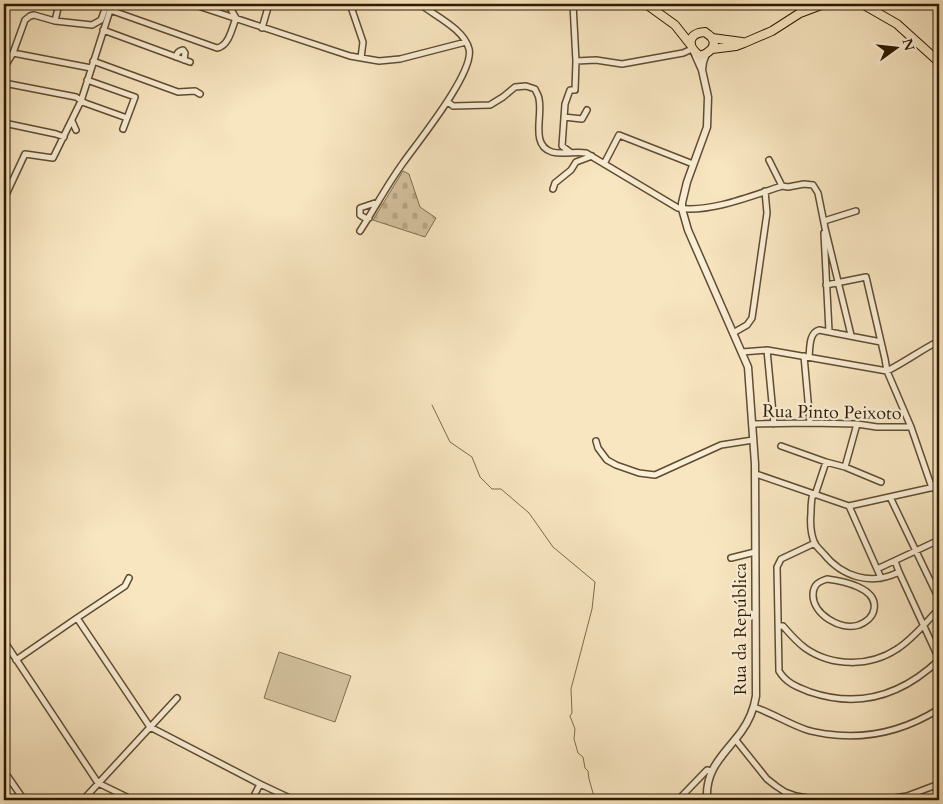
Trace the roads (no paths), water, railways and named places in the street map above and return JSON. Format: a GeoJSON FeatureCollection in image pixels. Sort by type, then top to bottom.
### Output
{"type":"FeatureCollection","features":[{"type":"Feature","properties":{"kind":"main road"},"geometry":{"type":"LineString","coordinates":[[646,4],[675,25],[700,56],[744,43],[772,31],[800,13],[824,4]]}},
{"type":"Feature","properties":{"kind":"main road"},"geometry":{"type":"LineString","coordinates":[[849,4],[864,5],[897,24],[939,62]]}},
{"type":"Feature","properties":{"kind":"main road"},"geometry":{"type":"LineString","coordinates":[[675,25],[697,32],[705,32],[712,38],[744,43]]}},
{"type":"Feature","properties":{"kind":"main road"},"geometry":{"type":"LineString","coordinates":[[692,48],[692,37],[697,32]]}},
{"type":"Feature","properties":{"kind":"main road"},"geometry":{"type":"LineString","coordinates":[[709,52],[713,43],[712,38]]}},
{"type":"Feature","properties":{"kind":"street"},"geometry":{"type":"LineString","coordinates":[[55,20],[59,4]]}},
{"type":"Feature","properties":{"kind":"street"},"geometry":{"type":"LineString","coordinates":[[4,68],[13,53],[25,20],[30,16],[34,15],[92,25],[101,20],[106,6],[112,4]]}},
{"type":"Feature","properties":{"kind":"street"},"geometry":{"type":"LineString","coordinates":[[4,199],[25,154],[53,158],[81,101],[112,4]]}},
{"type":"Feature","properties":{"kind":"street"},"geometry":{"type":"LineString","coordinates":[[192,4],[200,5],[262,28],[350,56],[379,61],[400,59],[466,42]]}},
{"type":"Feature","properties":{"kind":"street"},"geometry":{"type":"LineString","coordinates":[[228,4],[236,18]]}},
{"type":"Feature","properties":{"kind":"street"},"geometry":{"type":"LineString","coordinates":[[262,28],[269,4]]}},
{"type":"Feature","properties":{"kind":"street"},"geometry":{"type":"LineString","coordinates":[[350,4],[363,42],[361,58]]}},
{"type":"Feature","properties":{"kind":"street"},"geometry":{"type":"LineString","coordinates":[[360,231],[402,164],[448,102],[469,62],[470,51],[459,32],[420,4]]}},
{"type":"Feature","properties":{"kind":"street"},"geometry":{"type":"LineString","coordinates":[[570,152],[562,146],[566,104],[570,90],[575,90],[576,61],[573,4]]}},
{"type":"Feature","properties":{"kind":"street"},"geometry":{"type":"LineString","coordinates":[[110,10],[217,48],[226,44],[236,18]]}},
{"type":"Feature","properties":{"kind":"street"},"geometry":{"type":"LineString","coordinates":[[103,30],[176,57],[187,61],[183,50],[180,50],[176,57]]}},
{"type":"Feature","properties":{"kind":"street"},"geometry":{"type":"LineString","coordinates":[[576,61],[596,60],[622,64],[683,53],[692,48],[702,70],[708,97],[707,126],[687,182],[682,206]]}},
{"type":"Feature","properties":{"kind":"street"},"geometry":{"type":"LineString","coordinates":[[702,70],[703,62],[709,52]]}},
{"type":"Feature","properties":{"kind":"street"},"geometry":{"type":"LineString","coordinates":[[13,53],[91,68]]}},
{"type":"Feature","properties":{"kind":"street"},"geometry":{"type":"LineString","coordinates":[[93,61],[178,92],[196,91],[200,94]]}},
{"type":"Feature","properties":{"kind":"street"},"geometry":{"type":"LineString","coordinates":[[87,80],[135,97],[123,130]]}},
{"type":"Feature","properties":{"kind":"street"},"geometry":{"type":"LineString","coordinates":[[4,83],[76,97],[85,103],[127,118]]}},
{"type":"Feature","properties":{"kind":"street"},"geometry":{"type":"LineString","coordinates":[[448,102],[453,106],[490,105],[515,87],[526,86],[535,89],[540,100],[539,141],[543,148],[551,152],[586,153],[678,208],[682,206],[694,209],[719,206],[782,186],[813,185],[818,193],[824,221],[828,331]]}},
{"type":"Feature","properties":{"kind":"street"},"geometry":{"type":"LineString","coordinates":[[564,117],[582,119],[587,110]]}},
{"type":"Feature","properties":{"kind":"street"},"geometry":{"type":"LineString","coordinates":[[72,121],[76,130]]}},
{"type":"Feature","properties":{"kind":"street"},"geometry":{"type":"LineString","coordinates":[[4,123],[64,137]]}},
{"type":"Feature","properties":{"kind":"street"},"geometry":{"type":"LineString","coordinates":[[604,164],[618,135],[694,164]]}},
{"type":"Feature","properties":{"kind":"street"},"geometry":{"type":"LineString","coordinates":[[554,188],[555,183],[571,170],[576,162],[592,156]]}},
{"type":"Feature","properties":{"kind":"street"},"geometry":{"type":"LineString","coordinates":[[769,160],[782,186]]}},
{"type":"Feature","properties":{"kind":"street"},"geometry":{"type":"LineString","coordinates":[[733,333],[747,325],[752,318],[767,213],[765,192]]}},
{"type":"Feature","properties":{"kind":"street"},"geometry":{"type":"LineString","coordinates":[[369,218],[360,215],[360,208],[378,202]]}},
{"type":"Feature","properties":{"kind":"street","name":"Rua da República"},"geometry":{"type":"LineString","coordinates":[[682,206],[688,230],[748,367],[756,474],[757,684],[754,707],[749,720],[712,770],[708,784],[708,800]]}},
{"type":"Feature","properties":{"kind":"street"},"geometry":{"type":"LineString","coordinates":[[824,221],[856,210]]}},
{"type":"Feature","properties":{"kind":"street"},"geometry":{"type":"LineString","coordinates":[[824,228],[851,335]]}},
{"type":"Feature","properties":{"kind":"street"},"geometry":{"type":"LineString","coordinates":[[826,285],[866,277],[887,370],[932,488]]}},
{"type":"Feature","properties":{"kind":"street"},"geometry":{"type":"LineString","coordinates":[[810,423],[806,356],[812,333],[816,330],[828,331],[881,342]]}},
{"type":"Feature","properties":{"kind":"street"},"geometry":{"type":"LineString","coordinates":[[742,352],[767,350],[887,370],[939,341]]}},
{"type":"Feature","properties":{"kind":"street"},"geometry":{"type":"LineString","coordinates":[[767,350],[774,424]]}},
{"type":"Feature","properties":{"kind":"street","name":"Rua Pinto Peixoto"},"geometry":{"type":"LineString","coordinates":[[752,424],[810,423],[910,427]]}},
{"type":"Feature","properties":{"kind":"street"},"geometry":{"type":"LineString","coordinates":[[845,467],[857,424]]}},
{"type":"Feature","properties":{"kind":"street"},"geometry":{"type":"LineString","coordinates":[[596,441],[606,460],[616,466],[639,473],[655,475],[721,445],[753,440]]}},
{"type":"Feature","properties":{"kind":"street"},"geometry":{"type":"LineString","coordinates":[[781,446],[845,467],[881,482]]}},
{"type":"Feature","properties":{"kind":"street"},"geometry":{"type":"LineString","coordinates":[[826,462],[811,500],[810,525],[815,543],[828,560],[842,570],[863,579],[892,576],[899,572]]}},
{"type":"Feature","properties":{"kind":"street"},"geometry":{"type":"LineString","coordinates":[[756,474],[849,506],[939,486]]}},
{"type":"Feature","properties":{"kind":"street"},"geometry":{"type":"LineString","coordinates":[[890,497],[939,599]]}},
{"type":"Feature","properties":{"kind":"street"},"geometry":{"type":"LineString","coordinates":[[849,506],[881,578]]}},
{"type":"Feature","properties":{"kind":"street"},"geometry":{"type":"LineString","coordinates":[[877,569],[939,540]]}},
{"type":"Feature","properties":{"kind":"street"},"geometry":{"type":"LineString","coordinates":[[815,543],[778,563],[779,671],[783,678],[792,684],[830,698],[867,698],[898,689],[913,682],[939,659],[894,561]]}},
{"type":"Feature","properties":{"kind":"street"},"geometry":{"type":"LineString","coordinates":[[731,558],[756,552]]}},
{"type":"Feature","properties":{"kind":"street"},"geometry":{"type":"LineString","coordinates":[[839,581],[842,570]]}},
{"type":"Feature","properties":{"kind":"street"},"geometry":{"type":"LineString","coordinates":[[16,660],[77,618],[128,587],[129,578]]}},
{"type":"Feature","properties":{"kind":"street"},"geometry":{"type":"LineString","coordinates":[[827,579],[861,588],[870,594],[874,603],[874,611],[869,619],[858,625],[840,624],[827,618],[813,602],[813,591],[817,584],[827,579]]}},
{"type":"Feature","properties":{"kind":"street"},"geometry":{"type":"LineString","coordinates":[[861,588],[863,579]]}},
{"type":"Feature","properties":{"kind":"street"},"geometry":{"type":"LineString","coordinates":[[778,626],[783,626],[804,648],[819,656],[832,660],[856,663],[877,659],[896,650],[939,609]]}},
{"type":"Feature","properties":{"kind":"street"},"geometry":{"type":"LineString","coordinates":[[77,618],[150,727],[294,800]]}},
{"type":"Feature","properties":{"kind":"street"},"geometry":{"type":"LineString","coordinates":[[4,641],[98,783],[133,800]]}},
{"type":"Feature","properties":{"kind":"street"},"geometry":{"type":"LineString","coordinates":[[83,800],[177,698]]}},
{"type":"Feature","properties":{"kind":"street"},"geometry":{"type":"LineString","coordinates":[[754,707],[809,731],[838,736],[880,734],[904,727],[924,718],[939,708]]}},
{"type":"Feature","properties":{"kind":"street"},"geometry":{"type":"LineString","coordinates":[[735,739],[767,779],[776,786],[796,796],[819,800]]}},
{"type":"Feature","properties":{"kind":"street"},"geometry":{"type":"LineString","coordinates":[[678,800],[707,770],[712,770]]}},
{"type":"Feature","properties":{"kind":"street"},"geometry":{"type":"LineString","coordinates":[[4,771],[24,800]]}},
{"type":"Feature","properties":{"kind":"street"},"geometry":{"type":"LineString","coordinates":[[252,800],[260,784]]}},
{"type":"Feature","properties":{"kind":"street"},"geometry":{"type":"LineString","coordinates":[[882,800],[907,796],[939,784]]}},
{"type":"Feature","properties":{"kind":"waterway"},"geometry":{"type":"LineString","coordinates":[[432,405],[450,442],[472,457],[480,477],[492,489],[501,489],[529,513],[553,547],[595,582],[592,609],[571,689],[572,713],[570,716],[575,729],[574,739],[578,753],[583,757],[595,800]]}}]}
